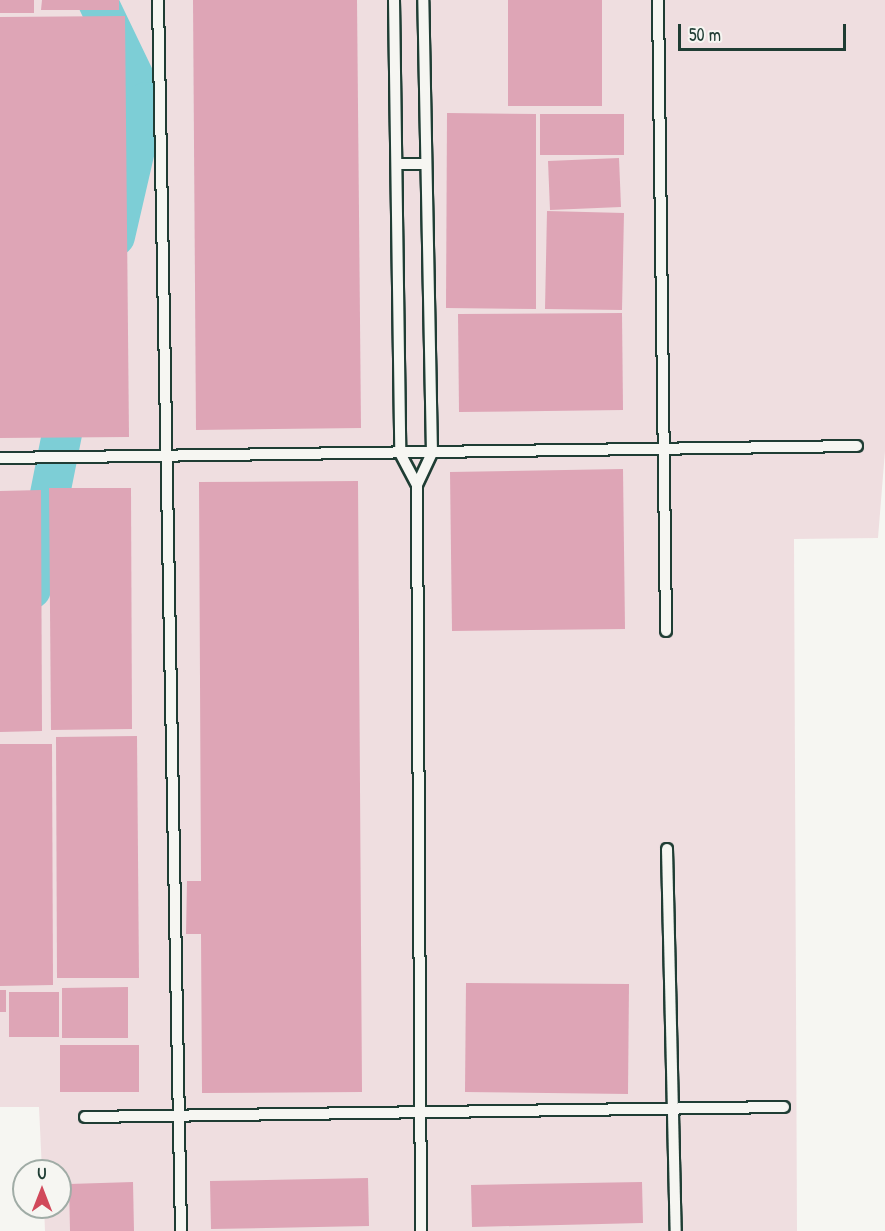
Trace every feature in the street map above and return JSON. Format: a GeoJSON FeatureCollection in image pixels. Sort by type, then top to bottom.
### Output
{"type":"FeatureCollection","features":[{"type":"Feature","properties":{"kind":"lane"},"geometry":{"type":"LineString","coordinates":[[159,0],[165,455],[181,1231]]}},
{"type":"Feature","properties":{"kind":"lane"},"geometry":{"type":"LineString","coordinates":[[394,0],[400,453],[417,485]]}},
{"type":"Feature","properties":{"kind":"lane"},"geometry":{"type":"LineString","coordinates":[[422,1231],[419,1114],[417,485],[432,453],[423,0]]}},
{"type":"Feature","properties":{"kind":"lane"},"geometry":{"type":"LineString","coordinates":[[658,0],[661,451],[666,631]]}},
{"type":"Feature","properties":{"kind":"lane"},"geometry":{"type":"LineString","coordinates":[[397,164],[426,164]]}},
{"type":"Feature","properties":{"kind":"lane"},"geometry":{"type":"LineString","coordinates":[[0,458],[661,451],[857,446]]}},
{"type":"Feature","properties":{"kind":"lane"},"geometry":{"type":"LineString","coordinates":[[667,849],[676,1231]]}},
{"type":"Feature","properties":{"kind":"lane"},"geometry":{"type":"LineString","coordinates":[[85,1117],[784,1107]]}},
{"type":"Feature","properties":{"kind":"shaded area"},"geometry":{"type":"Polygon","coordinates":[[[0,0],[885,0],[885,451],[878,538],[794,539],[797,1231],[45,1231],[44,1219],[72,1219],[72,1159],[41,1159],[39,1107],[0,1107],[0,0]]]}},
{"type":"Feature","properties":{"kind":"building"},"geometry":{"type":"Polygon","coordinates":[[[0,0],[34,0],[34,13],[0,13],[0,0]]]}},
{"type":"Feature","properties":{"kind":"building"},"geometry":{"type":"Polygon","coordinates":[[[42,0],[119,0],[119,10],[41,10],[42,0]]]}},
{"type":"Feature","properties":{"kind":"building"},"geometry":{"type":"Polygon","coordinates":[[[193,0],[357,0],[361,428],[196,430],[193,0]]]}},
{"type":"Feature","properties":{"kind":"building"},"geometry":{"type":"Polygon","coordinates":[[[508,0],[602,0],[602,106],[508,106],[508,0]]]}},
{"type":"Feature","properties":{"kind":"building"},"geometry":{"type":"Polygon","coordinates":[[[125,16],[129,437],[0,438],[0,17],[125,16]]]}},
{"type":"Feature","properties":{"kind":"building"},"geometry":{"type":"Polygon","coordinates":[[[447,113],[536,114],[536,309],[446,308],[447,113]]]}},
{"type":"Feature","properties":{"kind":"building"},"geometry":{"type":"Polygon","coordinates":[[[540,114],[624,114],[624,155],[540,155],[540,114]]]}},
{"type":"Feature","properties":{"kind":"building"},"geometry":{"type":"Polygon","coordinates":[[[619,158],[621,207],[550,210],[548,161],[619,158]]]}},
{"type":"Feature","properties":{"kind":"building"},"geometry":{"type":"Polygon","coordinates":[[[547,211],[624,213],[622,310],[545,309],[547,211]]]}},
{"type":"Feature","properties":{"kind":"building"},"geometry":{"type":"Polygon","coordinates":[[[622,313],[623,410],[459,412],[458,314],[622,313]]]}},
{"type":"Feature","properties":{"kind":"building"},"geometry":{"type":"Polygon","coordinates":[[[623,469],[625,629],[452,631],[450,472],[623,469]]]}},
{"type":"Feature","properties":{"kind":"building"},"geometry":{"type":"Polygon","coordinates":[[[358,481],[362,1092],[202,1093],[201,934],[186,934],[187,881],[201,881],[199,482],[358,481]]]}},
{"type":"Feature","properties":{"kind":"building"},"geometry":{"type":"Polygon","coordinates":[[[49,488],[131,488],[132,729],[51,730],[49,488]]]}},
{"type":"Feature","properties":{"kind":"building"},"geometry":{"type":"Polygon","coordinates":[[[41,490],[42,731],[0,732],[0,491],[41,490]]]}},
{"type":"Feature","properties":{"kind":"building"},"geometry":{"type":"Polygon","coordinates":[[[137,736],[139,978],[57,978],[56,737],[137,736]]]}},
{"type":"Feature","properties":{"kind":"building"},"geometry":{"type":"Polygon","coordinates":[[[0,744],[52,744],[53,985],[0,986],[0,744]]]}},
{"type":"Feature","properties":{"kind":"building"},"geometry":{"type":"Polygon","coordinates":[[[466,983],[629,984],[628,1094],[465,1092],[466,983]]]}},
{"type":"Feature","properties":{"kind":"building"},"geometry":{"type":"Polygon","coordinates":[[[128,987],[128,1038],[62,1038],[62,988],[128,987]]]}},
{"type":"Feature","properties":{"kind":"building"},"geometry":{"type":"Polygon","coordinates":[[[0,990],[6,990],[6,1012],[0,1012],[0,990]]]}},
{"type":"Feature","properties":{"kind":"building"},"geometry":{"type":"Polygon","coordinates":[[[9,992],[59,992],[59,1037],[9,1037],[9,992]]]}},
{"type":"Feature","properties":{"kind":"building"},"geometry":{"type":"Polygon","coordinates":[[[60,1045],[139,1045],[139,1092],[60,1092],[60,1045]]]}},
{"type":"Feature","properties":{"kind":"building"},"geometry":{"type":"Polygon","coordinates":[[[368,1178],[369,1226],[211,1229],[210,1181],[368,1178]]]}},
{"type":"Feature","properties":{"kind":"building"},"geometry":{"type":"Polygon","coordinates":[[[133,1182],[134,1231],[70,1231],[72,1184],[133,1182]]]}},
{"type":"Feature","properties":{"kind":"building"},"geometry":{"type":"Polygon","coordinates":[[[642,1182],[643,1223],[472,1227],[471,1185],[642,1182]]]}},
{"type":"Feature","properties":{"kind":"waterway"},"geometry":{"type":"LineString","coordinates":[[97,0],[146,102],[115,236]]}},
{"type":"Feature","properties":{"kind":"waterway"},"geometry":{"type":"LineString","coordinates":[[31,589],[72,384]]}}]}
